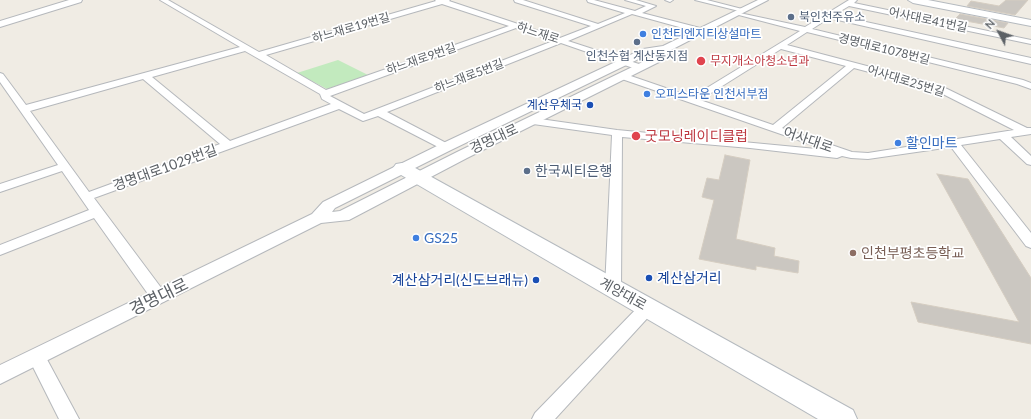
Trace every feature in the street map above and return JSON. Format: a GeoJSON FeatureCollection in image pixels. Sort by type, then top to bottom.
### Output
{"type":"FeatureCollection","features":[{"type":"Feature","properties":{"kind":"main road"},"geometry":{"type":"LineString","coordinates":[[913,0],[1031,23]]}},
{"type":"Feature","properties":{"kind":"main road","name":"계양대로"},"geometry":{"type":"LineString","coordinates":[[410,173],[844,419]]}},
{"type":"Feature","properties":{"kind":"street"},"geometry":{"type":"LineString","coordinates":[[0,24],[78,0]]}},
{"type":"Feature","properties":{"kind":"street"},"geometry":{"type":"LineString","coordinates":[[162,0],[325,93],[324,97],[339,104]]}},
{"type":"Feature","properties":{"kind":"street"},"geometry":{"type":"LineString","coordinates":[[520,0],[517,1],[598,26]]}},
{"type":"Feature","properties":{"kind":"street"},"geometry":{"type":"LineString","coordinates":[[592,0],[590,1],[701,31]]}},
{"type":"Feature","properties":{"kind":"street","name":"하느재로5번길"},"geometry":{"type":"LineString","coordinates":[[339,104],[363,118],[653,6],[628,0]]}},
{"type":"Feature","properties":{"kind":"street","name":"경명대로1078번길"},"geometry":{"type":"LineString","coordinates":[[698,0],[806,30],[1026,73],[1031,86]]}},
{"type":"Feature","properties":{"kind":"street","name":"경명대로"},"geometry":{"type":"LineString","coordinates":[[0,375],[318,218],[343,216],[410,173],[446,147],[647,51],[665,49],[764,0]]}},
{"type":"Feature","properties":{"kind":"street","name":"하느재로"},"geometry":{"type":"LineString","coordinates":[[443,1],[639,67]]}},
{"type":"Feature","properties":{"kind":"street","name":"하느재로19번길"},"geometry":{"type":"LineString","coordinates":[[258,55],[443,1]]}},
{"type":"Feature","properties":{"kind":"street"},"geometry":{"type":"LineString","coordinates":[[693,100],[851,2]]}},
{"type":"Feature","properties":{"kind":"street","name":"어사대로41번길"},"geometry":{"type":"LineString","coordinates":[[851,2],[1031,42]]}},
{"type":"Feature","properties":{"kind":"street"},"geometry":{"type":"LineString","coordinates":[[828,16],[1031,61]]}},
{"type":"Feature","properties":{"kind":"street","name":"하느재로9번길"},"geometry":{"type":"LineString","coordinates":[[325,93],[516,26]]}},
{"type":"Feature","properties":{"kind":"street","name":"어사대로25번길"},"geometry":{"type":"LineString","coordinates":[[780,46],[936,87],[1029,131]]}},
{"type":"Feature","properties":{"kind":"street"},"geometry":{"type":"LineString","coordinates":[[24,109],[246,48]]}},
{"type":"Feature","properties":{"kind":"street","name":"경명대로"},"geometry":{"type":"LineString","coordinates":[[410,173],[462,155],[533,121],[661,57],[665,49]]}},
{"type":"Feature","properties":{"kind":"street"},"geometry":{"type":"LineString","coordinates":[[774,128],[853,65]]}},
{"type":"Feature","properties":{"kind":"street"},"geometry":{"type":"LineString","coordinates":[[0,76],[159,297]]}},
{"type":"Feature","properties":{"kind":"street","name":"경명대로1029번길"},"geometry":{"type":"LineString","coordinates":[[145,76],[228,145]]}},
{"type":"Feature","properties":{"kind":"street","name":"어사대로"},"geometry":{"type":"LineString","coordinates":[[622,76],[851,155],[868,156],[1029,131]]}},
{"type":"Feature","properties":{"kind":"street"},"geometry":{"type":"LineString","coordinates":[[228,145],[339,104]]}},
{"type":"Feature","properties":{"kind":"street"},"geometry":{"type":"LineString","coordinates":[[379,112],[446,147]]}},
{"type":"Feature","properties":{"kind":"street"},"geometry":{"type":"LineString","coordinates":[[533,121],[616,133],[750,144],[826,155],[851,155]]}},
{"type":"Feature","properties":{"kind":"street"},"geometry":{"type":"LineString","coordinates":[[613,289],[616,133]]}},
{"type":"Feature","properties":{"kind":"street"},"geometry":{"type":"LineString","coordinates":[[1002,135],[1031,162]]}},
{"type":"Feature","properties":{"kind":"street"},"geometry":{"type":"LineString","coordinates":[[954,142],[1031,243]]}},
{"type":"Feature","properties":{"kind":"street","name":"경명대로1029번길"},"geometry":{"type":"LineString","coordinates":[[86,197],[228,145]]}},
{"type":"Feature","properties":{"kind":"street"},"geometry":{"type":"LineString","coordinates":[[0,188],[64,167]]}},
{"type":"Feature","properties":{"kind":"street"},"geometry":{"type":"LineString","coordinates":[[0,250],[97,212]]}},
{"type":"Feature","properties":{"kind":"street"},"geometry":{"type":"LineString","coordinates":[[542,419],[647,308]]}},
{"type":"Feature","properties":{"kind":"street"},"geometry":{"type":"LineString","coordinates":[[38,356],[69,419]]}},
{"type":"Feature","properties":{"kind":"green space"},"geometry":{"type":"Polygon","coordinates":[[[338,60],[368,75],[327,89],[297,73],[338,60]]]}},
{"type":"Feature","properties":{"kind":"building"},"geometry":{"type":"Polygon","coordinates":[[[1006,0],[1028,0],[1015,15],[967,6],[971,1],[999,6],[1006,0]]]}},
{"type":"Feature","properties":{"kind":"building"},"geometry":{"type":"Polygon","coordinates":[[[960,14],[1008,23],[1004,28],[955,19],[960,14]]]}},
{"type":"Feature","properties":{"kind":"building"},"geometry":{"type":"Polygon","coordinates":[[[725,155],[750,160],[736,239],[775,248],[774,256],[799,261],[798,273],[756,266],[756,270],[699,259],[714,200],[702,197],[707,178],[719,180],[725,155]]]}},
{"type":"Feature","properties":{"kind":"building"},"geometry":{"type":"Polygon","coordinates":[[[937,174],[968,179],[1031,278],[1031,344],[918,322],[911,302],[1019,322],[937,174]]]}},
{"type":"Feature","properties":{"kind":"place","name":"북인천주유소"},"geometry":{"type":"Point","coordinates":[791,17]}},
{"type":"Feature","properties":{"kind":"place","name":"인천티엔지티상설마트"},"geometry":{"type":"Point","coordinates":[643,34]}},
{"type":"Feature","properties":{"kind":"place","name":"인천수협 계산동지점"},"geometry":{"type":"Point","coordinates":[637,42]}},
{"type":"Feature","properties":{"kind":"place","name":"무지개소아청소년과"},"geometry":{"type":"Point","coordinates":[701,61]}},
{"type":"Feature","properties":{"kind":"place","name":"오피스타운 인천서부점"},"geometry":{"type":"Point","coordinates":[647,94]}},
{"type":"Feature","properties":{"kind":"place","name":"계산우체국"},"geometry":{"type":"Point","coordinates":[590,105]}},
{"type":"Feature","properties":{"kind":"place","name":"굿모닝레이디클럽"},"geometry":{"type":"Point","coordinates":[636,136]}},
{"type":"Feature","properties":{"kind":"place","name":"할인마트"},"geometry":{"type":"Point","coordinates":[898,143]}},
{"type":"Feature","properties":{"kind":"place","name":"한국씨티은행"},"geometry":{"type":"Point","coordinates":[527,171]}},
{"type":"Feature","properties":{"kind":"place","name":"GS25"},"geometry":{"type":"Point","coordinates":[416,238]}},
{"type":"Feature","properties":{"kind":"place","name":"인천부평초등학교"},"geometry":{"type":"Point","coordinates":[853,253]}},
{"type":"Feature","properties":{"kind":"place","name":"계산삼거리"},"geometry":{"type":"Point","coordinates":[649,278]}},
{"type":"Feature","properties":{"kind":"place","name":"계산삼거리(신도브래뉴)"},"geometry":{"type":"Point","coordinates":[536,280]}}]}
